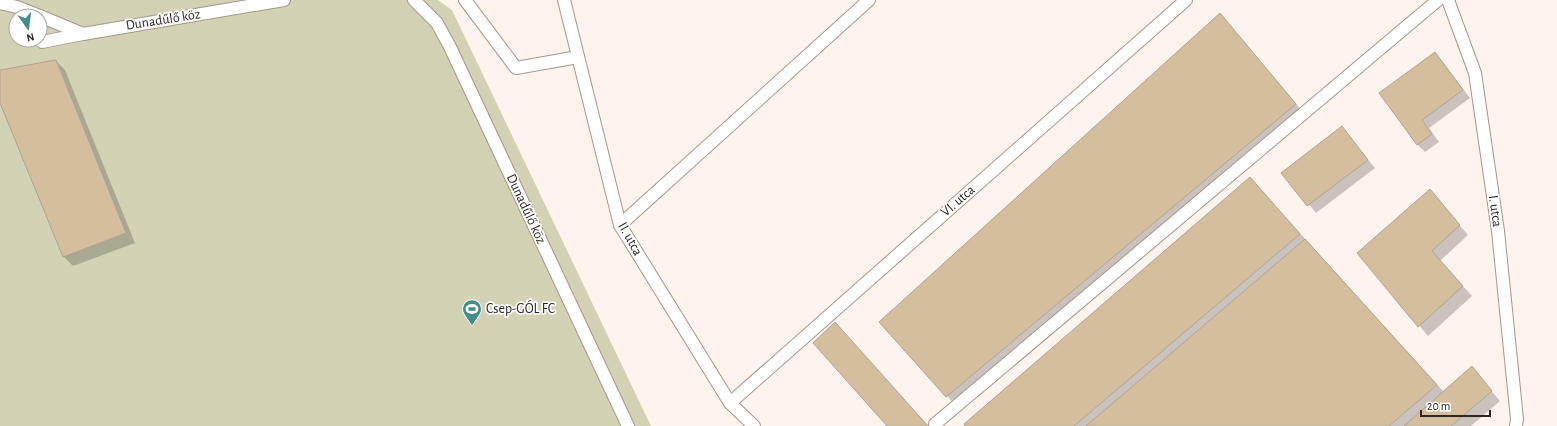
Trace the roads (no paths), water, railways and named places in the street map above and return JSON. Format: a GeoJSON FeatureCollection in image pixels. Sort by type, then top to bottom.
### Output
{"type":"FeatureCollection","features":[{"type":"Feature","properties":{"kind":"lane","name":"Dunadűlő köz"},"geometry":{"type":"LineString","coordinates":[[48,41],[284,0]]}},
{"type":"Feature","properties":{"kind":"lane","name":"Dunadűlő köz"},"geometry":{"type":"LineString","coordinates":[[414,0],[437,23],[450,47],[628,426]]}},
{"type":"Feature","properties":{"kind":"lane"},"geometry":{"type":"LineString","coordinates":[[465,0],[516,68],[578,57]]}},
{"type":"Feature","properties":{"kind":"lane","name":"II. utca"},"geometry":{"type":"LineString","coordinates":[[564,0],[620,225],[730,403],[754,426]]}},
{"type":"Feature","properties":{"kind":"lane"},"geometry":{"type":"LineString","coordinates":[[620,225],[868,0]]}},
{"type":"Feature","properties":{"kind":"lane","name":"VI. utca"},"geometry":{"type":"LineString","coordinates":[[730,403],[1186,0]]}},
{"type":"Feature","properties":{"kind":"lane"},"geometry":{"type":"LineString","coordinates":[[935,424],[1438,0]]}},
{"type":"Feature","properties":{"kind":"lane","name":"I. utca"},"geometry":{"type":"LineString","coordinates":[[1448,0],[1475,73],[1498,231],[1517,419],[1516,426]]}},
{"type":"Feature","properties":{"kind":"lane"},"geometry":{"type":"LineString","coordinates":[[0,3],[20,8]]}},
{"type":"Feature","properties":{"kind":"lane"},"geometry":{"type":"LineString","coordinates":[[48,19],[83,34]]}},
{"type":"Feature","properties":{"kind":"place","name":"Csep-GÓL FC"},"geometry":{"type":"Point","coordinates":[472,326]}}]}
